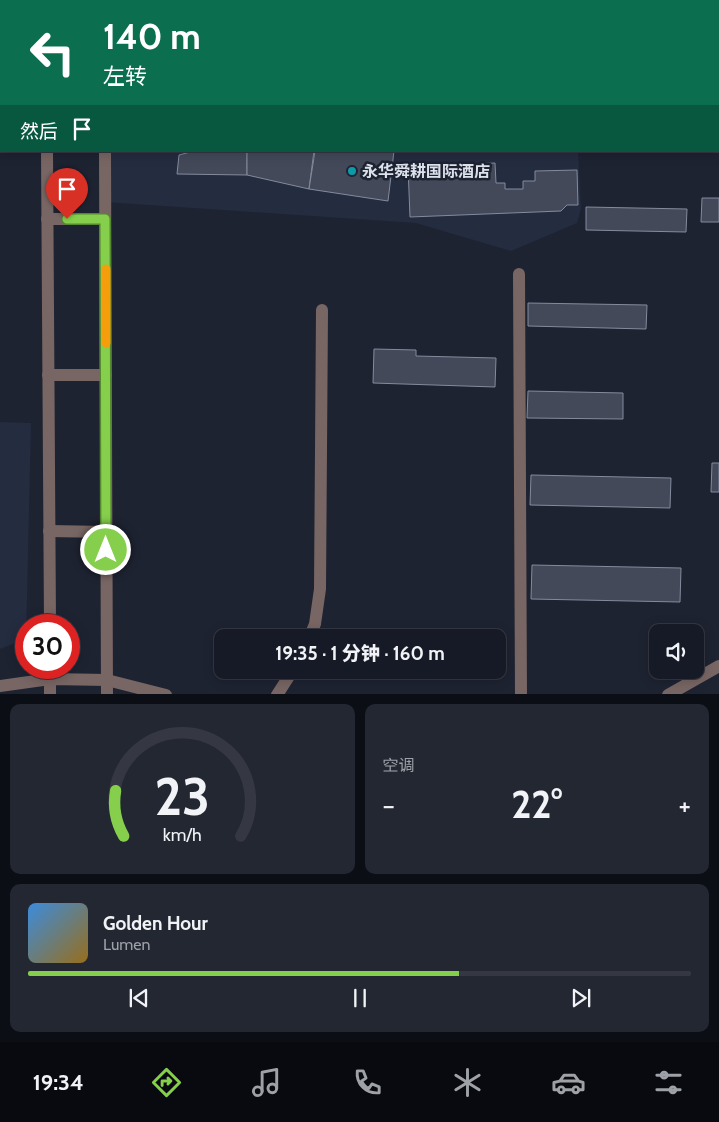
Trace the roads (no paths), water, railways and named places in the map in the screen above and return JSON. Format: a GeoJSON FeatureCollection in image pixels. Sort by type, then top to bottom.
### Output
{"type":"FeatureCollection","features":[{"type":"Feature","properties":{"kind":"street"},"geometry":{"type":"LineString","coordinates":[[47,152],[50,614]]}},
{"type":"Feature","properties":{"kind":"street"},"geometry":{"type":"LineString","coordinates":[[105,152],[107,694]]}},
{"type":"Feature","properties":{"kind":"street"},"geometry":{"type":"LineString","coordinates":[[47,219],[105,219]]}},
{"type":"Feature","properties":{"kind":"street"},"geometry":{"type":"LineString","coordinates":[[519,274],[521,694]]}},
{"type":"Feature","properties":{"kind":"street"},"geometry":{"type":"LineString","coordinates":[[313,629],[320,590],[322,310]]}},
{"type":"Feature","properties":{"kind":"street"},"geometry":{"type":"LineString","coordinates":[[48,375],[106,375]]}},
{"type":"Feature","properties":{"kind":"street"},"geometry":{"type":"LineString","coordinates":[[49,531],[106,532]]}},
{"type":"Feature","properties":{"kind":"street"},"geometry":{"type":"LineString","coordinates":[[668,694],[719,666]]}},
{"type":"Feature","properties":{"kind":"street"},"geometry":{"type":"LineString","coordinates":[[80,677],[107,680],[166,694]]}},
{"type":"Feature","properties":{"kind":"street"},"geometry":{"type":"LineString","coordinates":[[0,686],[27,679]]}},
{"type":"Feature","properties":{"kind":"street"},"geometry":{"type":"LineString","coordinates":[[50,679],[50,694]]}},
{"type":"Feature","properties":{"kind":"street"},"geometry":{"type":"LineString","coordinates":[[278,694],[287,679]]}},
{"type":"Feature","properties":{"kind":"place","name":"永华舜耕国际酒店"},"geometry":{"type":"Point","coordinates":[352,171]}}]}
